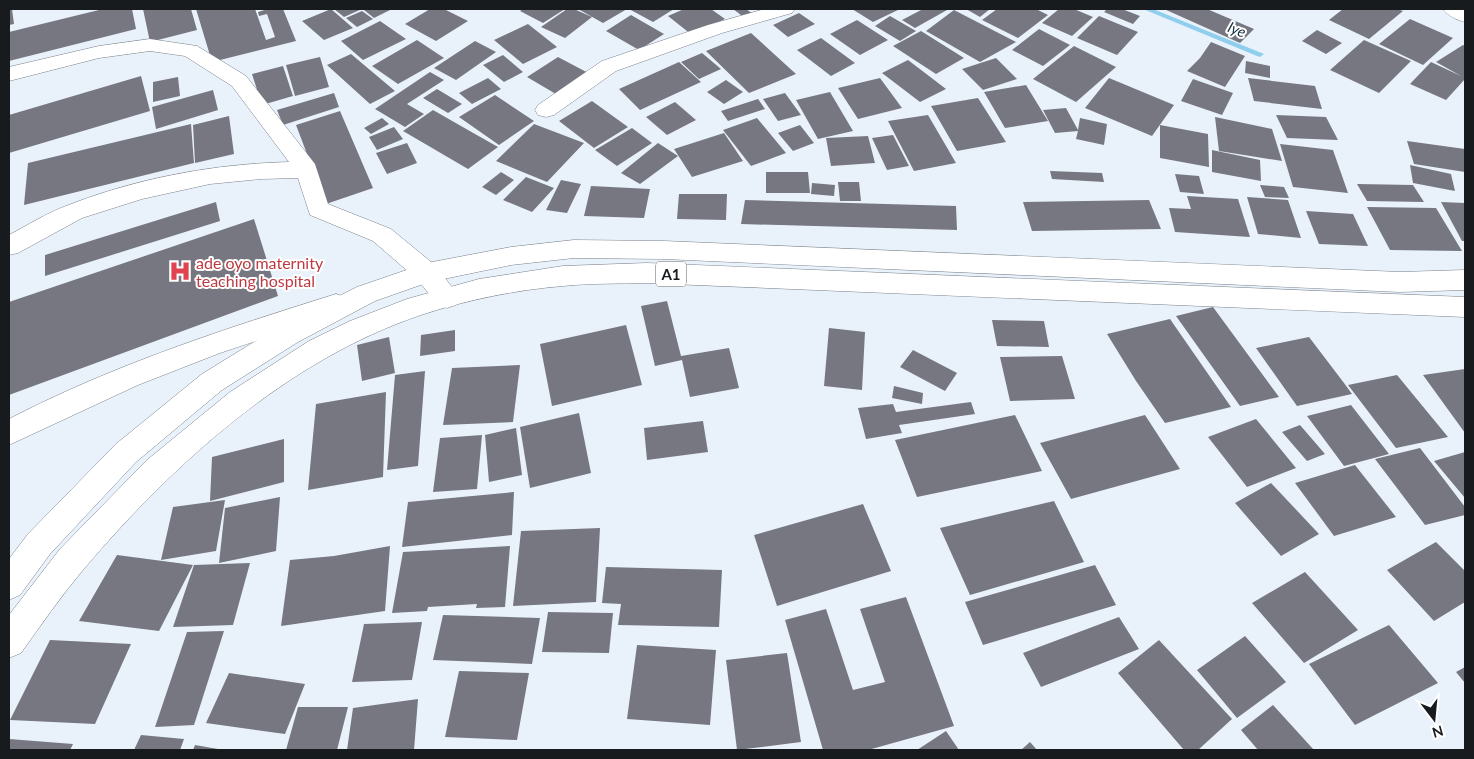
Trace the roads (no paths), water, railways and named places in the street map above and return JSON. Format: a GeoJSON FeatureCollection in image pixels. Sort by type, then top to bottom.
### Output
{"type":"FeatureCollection","features":[{"type":"Feature","properties":{"kind":"main road"},"geometry":{"type":"LineString","coordinates":[[546,110],[609,66],[714,29],[784,9]]}},
{"type":"Feature","properties":{"kind":"main road"},"geometry":{"type":"LineString","coordinates":[[1453,9],[1465,16]]}},
{"type":"Feature","properties":{"kind":"main road"},"geometry":{"type":"LineString","coordinates":[[9,74],[99,52],[150,45],[190,50],[238,81],[268,117],[307,170],[318,210],[382,235],[427,273],[447,298]]}},
{"type":"Feature","properties":{"kind":"main road"},"geometry":{"type":"LineString","coordinates":[[9,246],[74,212],[140,191],[210,176],[261,171],[307,170]]}},
{"type":"Feature","properties":{"kind":"main road","name":"A1"},"geometry":{"type":"LineString","coordinates":[[9,584],[39,544],[126,453],[212,382],[289,334],[366,294],[427,273],[511,256],[574,249],[664,250],[999,276],[1465,307]]}},
{"type":"Feature","properties":{"kind":"main road","name":"A1"},"geometry":{"type":"LineString","coordinates":[[9,641],[71,560],[157,469],[240,400],[318,349],[359,328],[416,306],[478,289],[564,276],[647,273],[1400,282],[1465,280]]}},
{"type":"Feature","properties":{"kind":"main road"},"geometry":{"type":"LineString","coordinates":[[9,434],[129,376],[215,343],[366,294]]}},
{"type":"Feature","properties":{"kind":"waterway","name":"Iye"},"geometry":{"type":"LineString","coordinates":[[1147,9],[1260,54]]}},
{"type":"Feature","properties":{"kind":"place","name":"ade oyo maternity teaching hospital"},"geometry":{"type":"Point","coordinates":[180,271]}}]}
